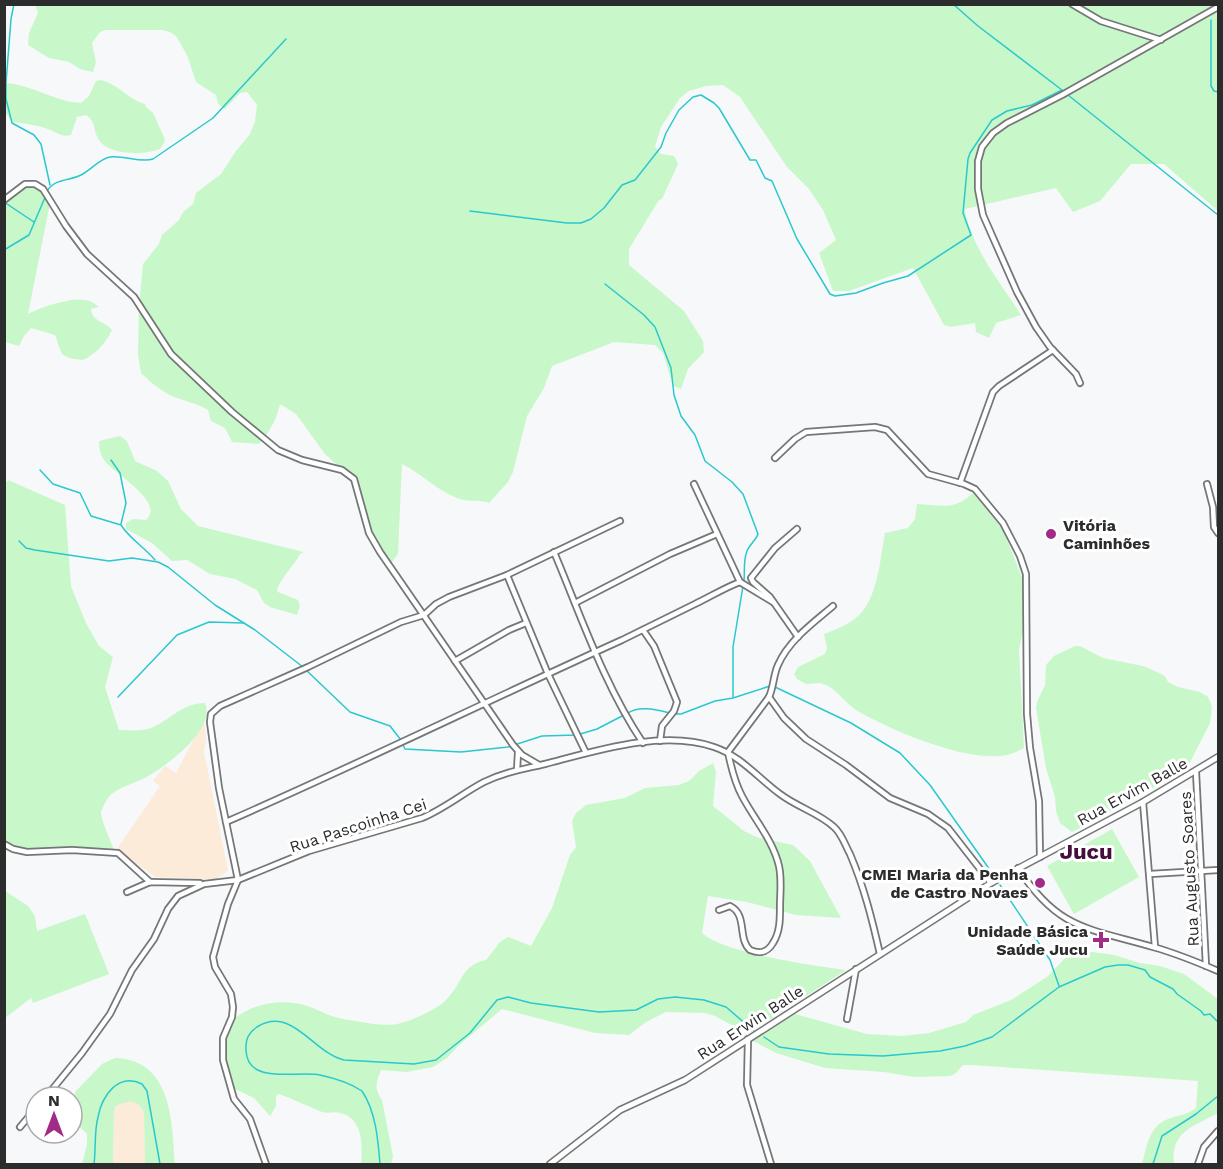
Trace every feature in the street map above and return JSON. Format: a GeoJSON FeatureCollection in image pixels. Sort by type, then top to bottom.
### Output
{"type":"FeatureCollection","features":[{"type":"Feature","properties":{"kind":"street"},"geometry":{"type":"LineString","coordinates":[[1072,4],[1101,21],[1161,40]]}},
{"type":"Feature","properties":{"kind":"street"},"geometry":{"type":"LineString","coordinates":[[1080,384],[1076,374],[1053,350],[1036,327],[1017,292],[983,215],[978,189],[978,161],[982,147],[993,133],[1007,123],[1062,95],[1218,7]]}},
{"type":"Feature","properties":{"kind":"street"},"geometry":{"type":"LineString","coordinates":[[4,200],[25,184],[35,184],[43,189],[87,254],[134,297],[171,354],[225,405],[278,450],[349,474],[356,484],[369,532],[380,552],[518,752],[539,765]]}},
{"type":"Feature","properties":{"kind":"street"},"geometry":{"type":"LineString","coordinates":[[960,483],[993,392],[1053,350]]}},
{"type":"Feature","properties":{"kind":"street"},"geometry":{"type":"LineString","coordinates":[[775,458],[806,432],[881,428],[892,434],[928,474],[975,489],[1004,523],[1026,574],[1027,720],[1039,801],[1040,857]]}},
{"type":"Feature","properties":{"kind":"street"},"geometry":{"type":"LineString","coordinates":[[694,484],[740,582],[776,603]]}},
{"type":"Feature","properties":{"kind":"street"},"geometry":{"type":"LineString","coordinates":[[1207,484],[1213,507],[1214,527],[1218,533]]}},
{"type":"Feature","properties":{"kind":"street"},"geometry":{"type":"LineString","coordinates":[[266,1164],[250,1119],[234,1099],[223,1060],[223,1038],[232,1017],[233,1007],[227,985],[215,967],[213,957],[228,904],[238,880],[219,788],[210,723],[211,714],[216,709],[401,622],[424,615],[442,600],[507,575],[620,521]]}},
{"type":"Feature","properties":{"kind":"street"},"geometry":{"type":"LineString","coordinates":[[797,529],[775,548],[752,578],[753,582],[776,603],[798,637]]}},
{"type":"Feature","properties":{"kind":"street"},"geometry":{"type":"LineString","coordinates":[[575,603],[717,534]]}},
{"type":"Feature","properties":{"kind":"street"},"geometry":{"type":"LineString","coordinates":[[554,552],[595,652],[622,708],[643,742]]}},
{"type":"Feature","properties":{"kind":"street"},"geometry":{"type":"LineString","coordinates":[[507,575],[548,674],[586,753]]}},
{"type":"Feature","properties":{"kind":"street"},"geometry":{"type":"LineString","coordinates":[[226,822],[485,704],[740,582]]}},
{"type":"Feature","properties":{"kind":"street"},"geometry":{"type":"LineString","coordinates":[[719,910],[730,906],[736,911],[741,922],[743,941],[750,950],[762,953],[771,946],[780,920],[779,866],[772,846],[738,788],[728,752],[769,697],[778,664],[791,643],[833,606]]}},
{"type":"Feature","properties":{"kind":"street"},"geometry":{"type":"LineString","coordinates":[[455,661],[509,630],[526,623]]}},
{"type":"Feature","properties":{"kind":"street"},"geometry":{"type":"LineString","coordinates":[[643,630],[654,646],[677,702],[674,711],[662,726],[660,741]]}},
{"type":"Feature","properties":{"kind":"street"},"geometry":{"type":"LineString","coordinates":[[769,697],[784,718],[806,739],[890,798],[928,814],[948,828],[991,883]]}},
{"type":"Feature","properties":{"kind":"street","name":"Rua Pascoinha Cei"},"geometry":{"type":"LineString","coordinates":[[56,1085],[110,1014],[132,970],[154,939],[171,903],[184,892],[204,884],[238,880],[297,856],[422,818],[445,807],[484,782],[518,770],[643,742],[693,742],[728,752],[787,800],[824,820],[838,831],[865,892],[880,954]]}},
{"type":"Feature","properties":{"kind":"street"},"geometry":{"type":"LineString","coordinates":[[518,752],[518,770]]}},
{"type":"Feature","properties":{"kind":"street","name":"Rua Ervim Balle"},"geometry":{"type":"LineString","coordinates":[[964,900],[1018,868],[1143,802],[1218,757]]}},
{"type":"Feature","properties":{"kind":"street","name":"Rua Augusto Soares"},"geometry":{"type":"LineString","coordinates":[[1196,772],[1206,966]]}},
{"type":"Feature","properties":{"kind":"street"},"geometry":{"type":"LineString","coordinates":[[1143,802],[1155,947]]}},
{"type":"Feature","properties":{"kind":"street"},"geometry":{"type":"LineString","coordinates":[[4,844],[20,852],[72,850],[118,853],[150,882]]}},
{"type":"Feature","properties":{"kind":"street"},"geometry":{"type":"LineString","coordinates":[[1018,868],[1037,895],[1070,922],[1097,932],[1155,947],[1218,971]]}},
{"type":"Feature","properties":{"kind":"street"},"geometry":{"type":"LineString","coordinates":[[1150,874],[1218,870]]}},
{"type":"Feature","properties":{"kind":"street"},"geometry":{"type":"LineString","coordinates":[[127,892],[150,882],[204,884]]}},
{"type":"Feature","properties":{"kind":"street","name":"Rua Erwin Balle"},"geometry":{"type":"LineString","coordinates":[[550,1164],[620,1110],[685,1080],[964,900]]}},
{"type":"Feature","properties":{"kind":"street"},"geometry":{"type":"LineString","coordinates":[[847,1019],[856,969]]}},
{"type":"Feature","properties":{"kind":"street"},"geometry":{"type":"LineString","coordinates":[[748,1039],[747,1085],[771,1164]]}},
{"type":"Feature","properties":{"kind":"street"},"geometry":{"type":"LineString","coordinates":[[20,1127],[24,1122]]}},
{"type":"Feature","properties":{"kind":"street"},"geometry":{"type":"LineString","coordinates":[[1198,1164],[1204,1147],[1218,1131]]}},
{"type":"Feature","properties":{"kind":"shaded area"},"geometry":{"type":"Polygon","coordinates":[[[204,720],[206,741],[204,752],[228,871],[216,879],[155,877],[117,849],[160,786],[153,781],[165,766],[176,773],[204,720]]]}},
{"type":"Feature","properties":{"kind":"shaded area"},"geometry":{"type":"Polygon","coordinates":[[[125,1102],[135,1102],[140,1105],[144,1113],[145,1164],[113,1164],[114,1110],[116,1106],[125,1102]]]}},
{"type":"Feature","properties":{"kind":"green space"},"geometry":{"type":"Polygon","coordinates":[[[35,4],[1218,5],[1218,211],[1164,164],[1131,164],[1100,201],[1073,212],[1056,188],[965,209],[973,238],[1021,315],[996,323],[989,338],[976,332],[975,323],[951,327],[944,325],[913,268],[849,291],[833,291],[819,253],[836,240],[823,210],[809,189],[787,167],[740,97],[723,85],[706,86],[689,91],[680,98],[661,127],[655,147],[661,154],[674,156],[678,164],[662,199],[659,200],[629,249],[629,265],[684,311],[703,341],[704,352],[688,369],[681,389],[673,386],[663,353],[655,345],[614,342],[552,366],[544,388],[527,416],[513,472],[508,482],[489,503],[449,495],[402,464],[398,554],[391,563],[383,562],[367,531],[354,484],[347,474],[325,454],[296,414],[280,404],[277,416],[259,444],[232,442],[225,428],[211,421],[208,410],[168,394],[141,373],[138,355],[143,264],[159,244],[162,235],[193,204],[196,193],[221,174],[250,134],[255,121],[257,105],[247,92],[240,93],[225,109],[218,104],[216,95],[196,82],[187,55],[176,36],[162,30],[106,30],[100,32],[92,43],[96,62],[93,72],[80,69],[69,62],[49,58],[28,45],[29,33],[38,13],[35,4]]]}},
{"type":"Feature","properties":{"kind":"green space"},"geometry":{"type":"Polygon","coordinates":[[[101,80],[145,104],[153,113],[165,141],[160,149],[128,153],[111,149],[99,140],[91,120],[86,115],[77,117],[71,135],[64,136],[39,126],[12,122],[5,112],[5,83],[24,86],[62,100],[81,103],[89,96],[96,81],[101,80]]]}},
{"type":"Feature","properties":{"kind":"green space"},"geometry":{"type":"Polygon","coordinates":[[[33,187],[41,192],[50,203],[28,314],[64,301],[80,299],[88,300],[99,307],[91,309],[92,313],[96,319],[112,330],[100,348],[83,360],[65,356],[55,335],[31,328],[19,346],[5,342],[5,198],[19,188],[33,187]]]}},
{"type":"Feature","properties":{"kind":"green space"},"geometry":{"type":"Polygon","coordinates":[[[120,436],[127,441],[135,461],[157,471],[168,481],[181,509],[198,526],[304,552],[300,554],[277,589],[278,592],[298,600],[300,606],[297,615],[270,607],[264,603],[257,590],[235,579],[210,574],[187,560],[172,561],[152,543],[126,529],[126,523],[133,519],[146,520],[150,513],[149,505],[144,497],[109,466],[102,455],[99,441],[120,436]]]}},
{"type":"Feature","properties":{"kind":"green space"},"geometry":{"type":"Polygon","coordinates":[[[8,480],[65,505],[71,586],[86,623],[99,646],[113,657],[105,687],[119,730],[149,729],[184,708],[205,703],[207,713],[204,724],[179,754],[159,770],[117,790],[106,801],[101,815],[116,855],[98,852],[67,852],[28,855],[5,850],[4,485],[8,480]]]}},
{"type":"Feature","properties":{"kind":"green space"},"geometry":{"type":"Polygon","coordinates":[[[973,493],[1003,530],[1024,582],[1023,630],[1019,650],[1024,748],[1002,756],[964,753],[925,742],[856,710],[824,684],[806,684],[797,679],[794,674],[798,667],[825,654],[827,648],[824,634],[850,622],[865,608],[877,578],[885,533],[908,528],[915,519],[917,504],[953,505],[973,493]]]}},
{"type":"Feature","properties":{"kind":"green space"},"geometry":{"type":"Polygon","coordinates":[[[1080,646],[1103,658],[1143,666],[1157,672],[1178,687],[1200,692],[1208,697],[1212,706],[1210,723],[1186,770],[1072,832],[1060,823],[1056,811],[1036,708],[1045,685],[1046,665],[1054,656],[1080,646]]]}},
{"type":"Feature","properties":{"kind":"green space"},"geometry":{"type":"Polygon","coordinates":[[[713,763],[716,772],[713,806],[744,831],[759,838],[793,845],[810,861],[841,918],[796,915],[747,902],[708,896],[702,933],[730,947],[749,953],[846,970],[748,1034],[705,1013],[666,1012],[646,1022],[629,1035],[595,1033],[502,1009],[447,1058],[433,1067],[407,1072],[381,1070],[377,1089],[382,1100],[393,1156],[391,1164],[361,1164],[360,1134],[348,1116],[338,1112],[322,1112],[279,1094],[276,1096],[276,1106],[270,1116],[254,1098],[235,1089],[227,1073],[222,1048],[223,1027],[236,1017],[261,1005],[278,1002],[304,1005],[337,1018],[384,1025],[402,1023],[430,1011],[442,1004],[452,994],[467,970],[478,962],[486,960],[500,942],[508,937],[531,946],[552,908],[570,855],[576,847],[572,821],[576,813],[586,805],[625,798],[645,788],[679,785],[689,781],[699,771],[713,763]]]}},
{"type":"Feature","properties":{"kind":"green space"},"geometry":{"type":"Polygon","coordinates":[[[1112,829],[1139,877],[1074,914],[1047,866],[1112,829]]]}},
{"type":"Feature","properties":{"kind":"green space"},"geometry":{"type":"Polygon","coordinates":[[[5,891],[28,906],[35,916],[37,931],[85,914],[109,974],[33,1003],[31,998],[5,1018],[5,891]]]}},
{"type":"Feature","properties":{"kind":"green space"},"geometry":{"type":"Polygon","coordinates":[[[1092,952],[1160,966],[1184,974],[1218,999],[1218,1113],[1193,1126],[1180,1137],[1174,1153],[1174,1164],[1142,1164],[1147,1144],[1157,1126],[1196,1108],[1198,1081],[973,1065],[963,1065],[950,1076],[914,1077],[884,1072],[825,1068],[776,1053],[753,1041],[795,1014],[867,1034],[902,1036],[929,1033],[966,1022],[973,1015],[1011,1000],[1047,977],[1070,953],[1092,952]]]}},
{"type":"Feature","properties":{"kind":"green space"},"geometry":{"type":"Polygon","coordinates":[[[115,1058],[134,1061],[148,1069],[158,1081],[170,1112],[175,1164],[145,1164],[144,1113],[139,1105],[129,1102],[116,1106],[114,1110],[113,1164],[82,1164],[87,1145],[87,1134],[84,1131],[84,1085],[82,1085],[102,1064],[115,1058]]]}},
{"type":"Feature","properties":{"kind":"waterway"},"geometry":{"type":"LineString","coordinates":[[14,4],[6,99],[12,123],[34,135],[41,144],[50,185]]}},
{"type":"Feature","properties":{"kind":"waterway"},"geometry":{"type":"LineString","coordinates":[[470,211],[567,223],[581,223],[591,219],[604,208],[622,185],[635,180],[661,147],[679,110],[693,97],[701,95],[719,108],[750,160],[756,160],[765,178],[772,181],[797,239],[830,294],[835,296],[856,293],[908,276],[971,235],[963,213],[968,159],[992,120],[1007,111],[1032,105],[1062,90],[953,4]]}},
{"type":"Feature","properties":{"kind":"waterway"},"geometry":{"type":"LineString","coordinates":[[1211,20],[1211,86],[1214,91],[1218,92]]}},
{"type":"Feature","properties":{"kind":"waterway"},"geometry":{"type":"LineString","coordinates":[[47,191],[54,184],[77,177],[106,158],[153,159],[213,118],[286,39]]}},
{"type":"Feature","properties":{"kind":"waterway"},"geometry":{"type":"LineString","coordinates":[[1068,95],[1218,215]]}},
{"type":"Feature","properties":{"kind":"waterway"},"geometry":{"type":"LineString","coordinates":[[4,250],[29,235],[46,195]]}},
{"type":"Feature","properties":{"kind":"waterway"},"geometry":{"type":"LineString","coordinates":[[4,202],[34,222]]}},
{"type":"Feature","properties":{"kind":"waterway"},"geometry":{"type":"LineString","coordinates":[[605,284],[644,315],[655,327],[671,368],[674,395],[681,416],[695,435],[705,461],[732,482],[743,494],[758,534],[746,555],[744,581]]}},
{"type":"Feature","properties":{"kind":"waterway"},"geometry":{"type":"LineString","coordinates":[[111,460],[120,473],[126,503],[121,524]]}},
{"type":"Feature","properties":{"kind":"waterway"},"geometry":{"type":"LineString","coordinates":[[40,470],[53,484],[80,493],[91,516],[121,525],[155,560]]}},
{"type":"Feature","properties":{"kind":"waterway"},"geometry":{"type":"LineString","coordinates":[[19,541],[26,548],[35,550],[109,561],[132,558],[158,562],[168,567],[215,605],[255,630],[303,667]]}},
{"type":"Feature","properties":{"kind":"waterway"},"geometry":{"type":"LineString","coordinates":[[733,697],[733,647],[743,586]]}},
{"type":"Feature","properties":{"kind":"waterway"},"geometry":{"type":"LineString","coordinates":[[118,697],[177,635],[209,622],[244,623]]}},
{"type":"Feature","properties":{"kind":"waterway"},"geometry":{"type":"LineString","coordinates":[[306,670],[350,712],[390,726],[401,740]]}},
{"type":"Feature","properties":{"kind":"waterway"},"geometry":{"type":"LineString","coordinates":[[675,714],[770,686]]}},
{"type":"Feature","properties":{"kind":"waterway"},"geometry":{"type":"LineString","coordinates":[[775,687],[851,723],[900,753],[930,785],[990,870]]}},
{"type":"Feature","properties":{"kind":"waterway"},"geometry":{"type":"LineString","coordinates":[[628,713],[643,709],[670,713]]}},
{"type":"Feature","properties":{"kind":"waterway"},"geometry":{"type":"LineString","coordinates":[[403,745],[405,749],[461,752],[508,747],[542,736],[577,735],[597,729],[624,715]]}},
{"type":"Feature","properties":{"kind":"waterway"},"geometry":{"type":"LineString","coordinates":[[1000,885],[1050,960],[1059,986]]}},
{"type":"Feature","properties":{"kind":"waterway"},"geometry":{"type":"LineString","coordinates":[[764,1037],[779,1047],[829,1054],[883,1056],[940,1051],[965,1046],[992,1037],[1059,987],[1105,967],[1118,965],[1128,965],[1145,970],[1150,977],[1173,989],[1204,1015],[1210,1014],[1218,1022]]}},
{"type":"Feature","properties":{"kind":"waterway"},"geometry":{"type":"LineString","coordinates":[[380,1164],[373,1117],[362,1091],[342,1081],[320,1075],[275,1074],[255,1068],[249,1061],[246,1050],[251,1032],[270,1022],[281,1022],[292,1026],[322,1049],[344,1060],[414,1064],[436,1060],[470,1033],[497,1000],[508,997],[531,1003],[599,1012],[636,1010],[658,999],[675,997],[704,1000],[726,1007],[754,1031]]}},
{"type":"Feature","properties":{"kind":"waterway"},"geometry":{"type":"LineString","coordinates":[[94,1164],[97,1123],[103,1101],[112,1088],[126,1081],[142,1084],[147,1091],[160,1164]]}},
{"type":"Feature","properties":{"kind":"waterway"},"geometry":{"type":"LineString","coordinates":[[1153,1164],[1162,1136],[1196,1114],[1218,1096]]}},
{"type":"Feature","properties":{"kind":"place","name":"Vitória Caminhões"},"geometry":{"type":"Point","coordinates":[1051,534]}},
{"type":"Feature","properties":{"kind":"place","name":"CMEI Maria da Penha de Castro Novaes"},"geometry":{"type":"Point","coordinates":[1040,883]}},
{"type":"Feature","properties":{"kind":"place","name":"Unidade Básica Saúde Jucu"},"geometry":{"type":"Point","coordinates":[1101,940]}},
{"type":"Feature","properties":{"kind":"district","name":"Jucu"},"geometry":{"type":"Point","coordinates":[1086,851]}}]}
